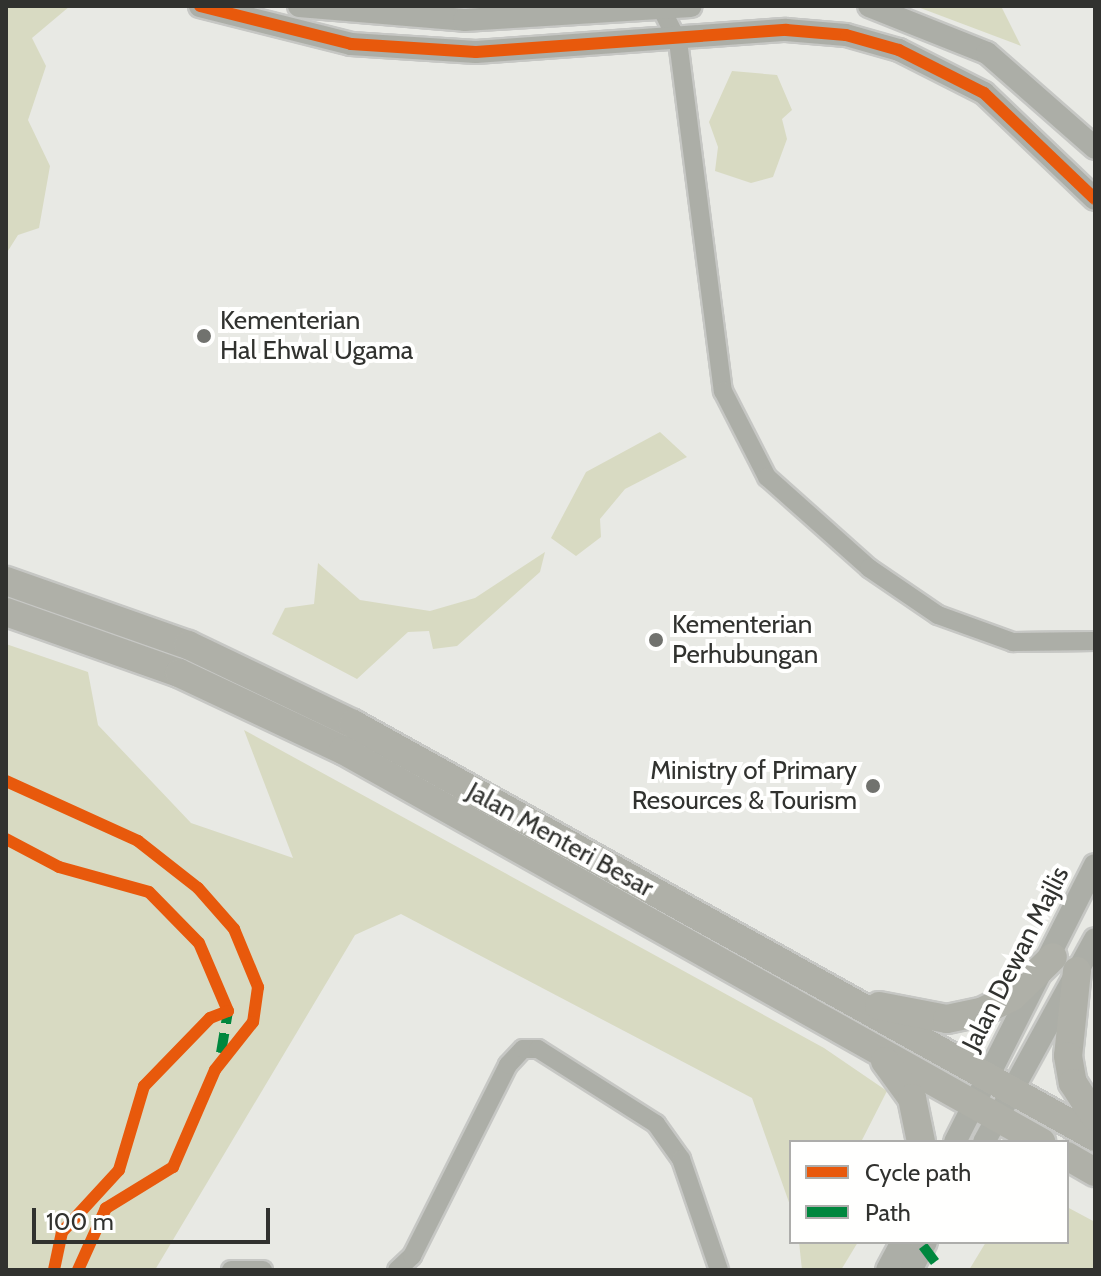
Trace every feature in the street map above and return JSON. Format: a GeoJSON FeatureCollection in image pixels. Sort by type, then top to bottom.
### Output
{"type":"FeatureCollection","features":[{"type":"Feature","properties":{"kind":"main road","name":"Jalan Menteri Besar"},"geometry":{"type":"LineString","coordinates":[[6,581],[188,645],[353,724],[1095,1137]]}},
{"type":"Feature","properties":{"kind":"main road","name":"Jalan Menteri Besar"},"geometry":{"type":"LineString","coordinates":[[6,612],[179,673],[343,750],[875,1049],[985,1121],[1036,1140]]}},
{"type":"Feature","properties":{"kind":"main road"},"geometry":{"type":"LineString","coordinates":[[821,986],[900,1014],[947,1019],[1012,997],[1065,964]]}},
{"type":"Feature","properties":{"kind":"main road"},"geometry":{"type":"LineString","coordinates":[[1065,964],[1068,1056],[1073,1083],[1095,1117]]}},
{"type":"Feature","properties":{"kind":"main road"},"geometry":{"type":"LineString","coordinates":[[875,1049],[912,1098],[921,1140]]}},
{"type":"Feature","properties":{"kind":"main road"},"geometry":{"type":"LineString","coordinates":[[1069,1157],[1095,1172]]}},
{"type":"Feature","properties":{"kind":"main road"},"geometry":{"type":"LineString","coordinates":[[1069,1178],[1095,1188]]}},
{"type":"Feature","properties":{"kind":"street"},"geometry":{"type":"LineString","coordinates":[[200,6],[351,44],[566,51],[786,30],[899,50],[984,93],[1095,199]]}},
{"type":"Feature","properties":{"kind":"street"},"geometry":{"type":"LineString","coordinates":[[299,6],[464,20],[691,6]]}},
{"type":"Feature","properties":{"kind":"street"},"geometry":{"type":"LineString","coordinates":[[869,6],[987,53],[1095,148]]}},
{"type":"Feature","properties":{"kind":"street"},"geometry":{"type":"LineString","coordinates":[[662,10],[678,41],[723,391],[767,477],[869,568],[938,615],[1013,642],[1095,641]]}},
{"type":"Feature","properties":{"kind":"street","name":"Jalan Dewan Majlis"},"geometry":{"type":"LineString","coordinates":[[958,1140],[985,1121],[998,1084],[1065,964],[1095,865]]}},
{"type":"Feature","properties":{"kind":"street","name":"Jalan Dewan Majlis"},"geometry":{"type":"LineString","coordinates":[[1065,964],[1095,939]]}},
{"type":"Feature","properties":{"kind":"street"},"geometry":{"type":"LineString","coordinates":[[397,1270],[411,1263],[508,1065],[523,1049],[538,1049],[656,1124],[681,1159],[719,1270]]}},
{"type":"Feature","properties":{"kind":"street"},"geometry":{"type":"LineString","coordinates":[[887,1270],[901,1244]]}},
{"type":"Feature","properties":{"kind":"street"},"geometry":{"type":"LineString","coordinates":[[911,1270],[925,1244]]}},
{"type":"Feature","properties":{"kind":"street"},"geometry":{"type":"LineString","coordinates":[[231,1270],[263,1270]]}},
{"type":"Feature","properties":{"kind":"green space"},"geometry":{"type":"Polygon","coordinates":[[[6,6],[70,6],[32,38],[46,66],[28,120],[50,166],[39,228],[18,235],[6,254],[6,6]]]}},
{"type":"Feature","properties":{"kind":"green space"},"geometry":{"type":"Polygon","coordinates":[[[915,6],[1001,6],[1021,46],[915,6]]]}},
{"type":"Feature","properties":{"kind":"green space"},"geometry":{"type":"Polygon","coordinates":[[[732,71],[777,75],[792,110],[782,119],[787,139],[773,177],[751,183],[715,171],[718,147],[709,122],[732,71]]]}},
{"type":"Feature","properties":{"kind":"green space"},"geometry":{"type":"Polygon","coordinates":[[[660,432],[687,457],[625,489],[600,519],[601,537],[576,556],[551,538],[586,472],[660,432]]]}},
{"type":"Feature","properties":{"kind":"green space"},"geometry":{"type":"Polygon","coordinates":[[[545,552],[540,572],[457,646],[433,649],[429,631],[408,632],[357,679],[272,634],[285,608],[314,604],[318,563],[360,600],[430,611],[475,598],[545,552]]]}},
{"type":"Feature","properties":{"kind":"green space"},"geometry":{"type":"Polygon","coordinates":[[[6,644],[88,672],[98,725],[191,823],[293,858],[244,730],[824,1048],[887,1091],[862,1140],[789,1140],[789,1202],[752,1098],[401,914],[355,935],[155,1270],[6,1270],[6,644]]]}},
{"type":"Feature","properties":{"kind":"green space"},"geometry":{"type":"Polygon","coordinates":[[[1069,1208],[1095,1222],[1095,1270],[969,1270],[985,1244],[1069,1244],[1069,1208]]]}},
{"type":"Feature","properties":{"kind":"green space"},"geometry":{"type":"Polygon","coordinates":[[[799,1244],[857,1244],[841,1270],[802,1270],[799,1244]]]}},
{"type":"Feature","properties":{"kind":"marked path"},"geometry":{"type":"LineString","coordinates":[[221,1053],[228,1011]]}},
{"type":"Feature","properties":{"kind":"marked path"},"geometry":{"type":"LineString","coordinates":[[923,1246],[941,1270]]}},
{"type":"Feature","properties":{"kind":"cycle path"},"geometry":{"type":"LineString","coordinates":[[200,6],[351,44],[476,52],[786,30],[846,35],[899,50],[984,93],[1095,199]]}},
{"type":"Feature","properties":{"kind":"cycle path"},"geometry":{"type":"LineString","coordinates":[[6,781],[138,841],[198,888],[234,929],[258,987],[253,1022],[215,1070],[173,1167],[106,1208],[78,1270]]}},
{"type":"Feature","properties":{"kind":"cycle path"},"geometry":{"type":"LineString","coordinates":[[6,839],[59,867],[149,892],[199,943],[228,1011],[210,1018],[144,1086],[119,1170],[62,1232],[54,1270]]}},
{"type":"Feature","properties":{"kind":"place","name":"Kementerian Hal Ehwal Ugama"},"geometry":{"type":"Point","coordinates":[204,336]}},
{"type":"Feature","properties":{"kind":"place","name":"Kementerian Perhubungan"},"geometry":{"type":"Point","coordinates":[656,640]}},
{"type":"Feature","properties":{"kind":"place","name":"Ministry of Primary Resources & Tourism"},"geometry":{"type":"Point","coordinates":[873,786]}}]}
